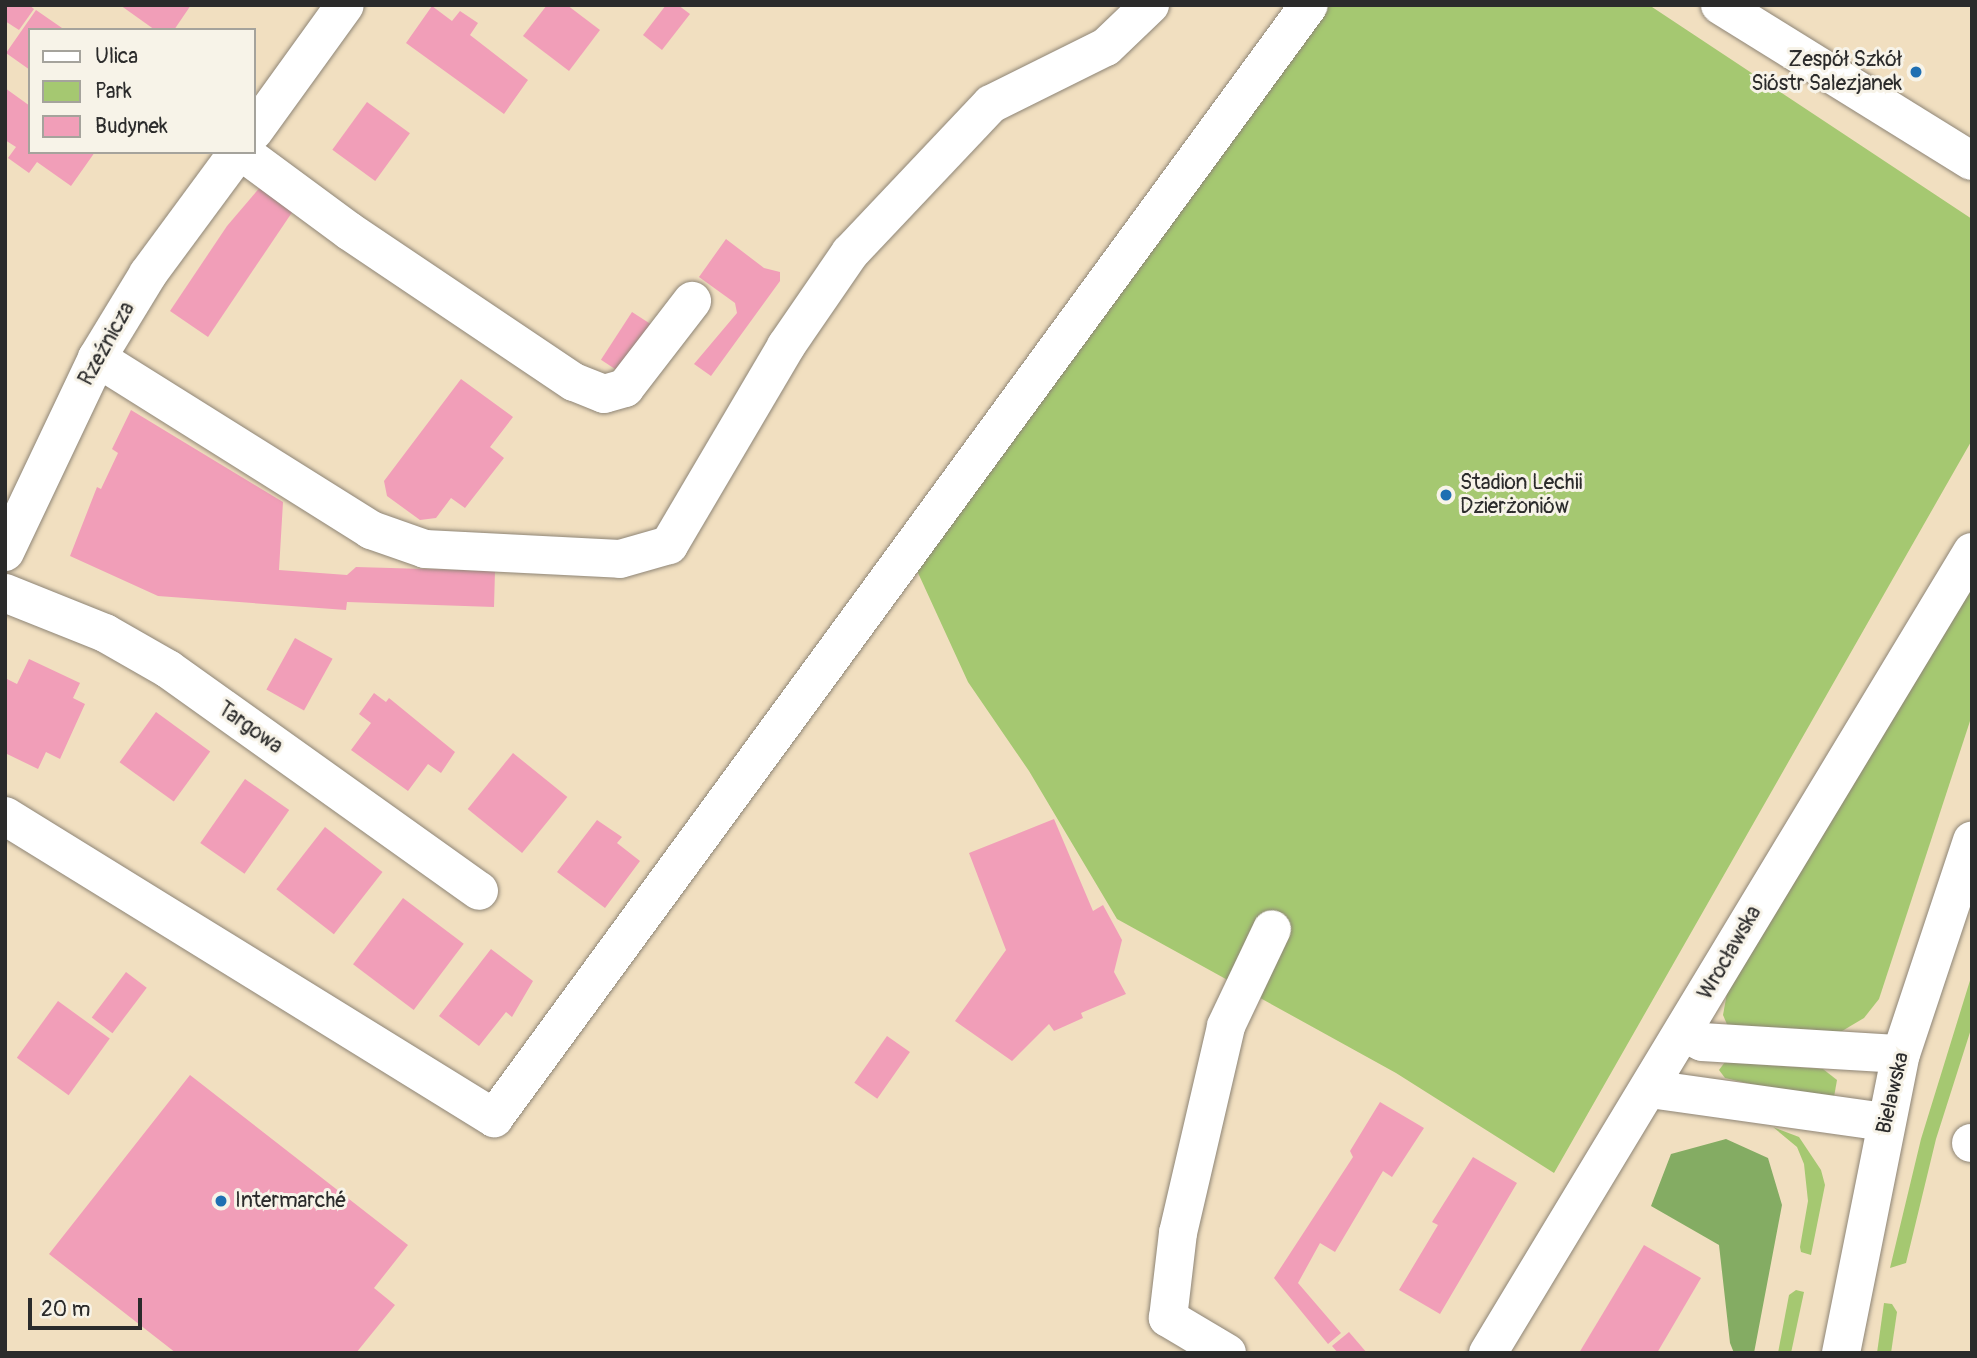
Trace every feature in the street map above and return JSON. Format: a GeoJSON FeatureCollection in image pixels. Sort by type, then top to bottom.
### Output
{"type":"FeatureCollection","features":[{"type":"Feature","properties":{"kind":"street"},"geometry":{"type":"LineString","coordinates":[[256,128],[345,5]]}},
{"type":"Feature","properties":{"kind":"street"},"geometry":{"type":"LineString","coordinates":[[97,358],[371,530],[425,549],[620,559],[669,545],[786,346],[850,253],[991,104],[1106,47],[1150,5]]}},
{"type":"Feature","properties":{"kind":"street"},"geometry":{"type":"LineString","coordinates":[[5,816],[494,1118],[1309,5]]}},
{"type":"Feature","properties":{"kind":"street"},"geometry":{"type":"LineString","coordinates":[[1720,5],[1972,161]]}},
{"type":"Feature","properties":{"kind":"street","name":"Rzeźnicza"},"geometry":{"type":"LineString","coordinates":[[5,552],[97,358],[148,274],[238,154]]}},
{"type":"Feature","properties":{"kind":"street"},"geometry":{"type":"LineString","coordinates":[[243,154],[349,231],[574,382],[604,394],[625,388],[692,301]]}},
{"type":"Feature","properties":{"kind":"street","name":"Wrocławska"},"geometry":{"type":"LineString","coordinates":[[1488,1353],[1650,1089],[1972,552]]}},
{"type":"Feature","properties":{"kind":"street","name":"Targowa"},"geometry":{"type":"LineString","coordinates":[[5,593],[105,633],[168,669],[479,891]]}},
{"type":"Feature","properties":{"kind":"street","name":"Bielawska"},"geometry":{"type":"LineString","coordinates":[[1841,1353],[1885,1122],[1901,1054],[1972,841]]}},
{"type":"Feature","properties":{"kind":"street"},"geometry":{"type":"LineString","coordinates":[[1227,1353],[1168,1318],[1178,1233],[1226,1026],[1272,929]]}},
{"type":"Feature","properties":{"kind":"street"},"geometry":{"type":"LineString","coordinates":[[1683,1033],[1702,1042],[1901,1054]]}},
{"type":"Feature","properties":{"kind":"street"},"geometry":{"type":"LineString","coordinates":[[1650,1089],[1885,1122]]}},
{"type":"Feature","properties":{"kind":"green space","name":"Stadion Lechii Dzierżoniów"},"geometry":{"type":"Polygon","coordinates":[[[1329,5],[1649,5],[1972,219],[1972,440],[1554,1173],[1396,1073],[1117,919],[1029,771],[968,682],[908,551],[1329,5]]]}},
{"type":"Feature","properties":{"kind":"green space"},"geometry":{"type":"Polygon","coordinates":[[[1972,581],[1972,715],[1879,999],[1864,1018],[1832,1037],[1729,1029],[1723,1015],[1727,993],[1972,581]]]}},
{"type":"Feature","properties":{"kind":"green space"},"geometry":{"type":"Polygon","coordinates":[[[1972,974],[1972,1026],[1936,1139],[1906,1263],[1890,1268],[1921,1139],[1972,974]]]}},
{"type":"Feature","properties":{"kind":"green space"},"geometry":{"type":"Polygon","coordinates":[[[1725,1062],[1823,1069],[1837,1080],[1834,1097],[1807,1097],[1725,1078],[1719,1070],[1725,1062]]]}},
{"type":"Feature","properties":{"kind":"green space"},"geometry":{"type":"Polygon","coordinates":[[[1773,1127],[1799,1137],[1821,1170],[1825,1185],[1811,1255],[1801,1252],[1800,1247],[1808,1201],[1804,1164],[1797,1147],[1773,1127]]]}},
{"type":"Feature","properties":{"kind":"green space"},"geometry":{"type":"Polygon","coordinates":[[[1726,1139],[1768,1158],[1782,1205],[1754,1353],[1734,1353],[1730,1343],[1719,1245],[1651,1206],[1671,1154],[1726,1139]]]}},
{"type":"Feature","properties":{"kind":"green space"},"geometry":{"type":"Polygon","coordinates":[[[1796,1290],[1804,1292],[1791,1353],[1778,1353],[1789,1295],[1796,1290]]]}},
{"type":"Feature","properties":{"kind":"green space"},"geometry":{"type":"Polygon","coordinates":[[[1884,1303],[1892,1304],[1897,1312],[1891,1353],[1877,1353],[1884,1303]]]}},
{"type":"Feature","properties":{"kind":"building"},"geometry":{"type":"Polygon","coordinates":[[[5,5],[29,5],[34,9],[19,30],[5,21],[5,5]]]}},
{"type":"Feature","properties":{"kind":"building"},"geometry":{"type":"Polygon","coordinates":[[[120,5],[191,5],[175,28],[152,28],[120,5]]]}},
{"type":"Feature","properties":{"kind":"building"},"geometry":{"type":"Polygon","coordinates":[[[547,5],[567,5],[600,30],[569,71],[523,36],[547,5]]]}},
{"type":"Feature","properties":{"kind":"building"},"geometry":{"type":"Polygon","coordinates":[[[666,5],[678,5],[690,14],[662,50],[643,35],[666,5]]]}},
{"type":"Feature","properties":{"kind":"building"},"geometry":{"type":"Polygon","coordinates":[[[432,6],[452,21],[460,11],[478,23],[470,35],[528,80],[504,114],[406,43],[432,6]]]}},
{"type":"Feature","properties":{"kind":"building"},"geometry":{"type":"Polygon","coordinates":[[[36,10],[62,28],[28,28],[28,69],[6,53],[36,10]]]}},
{"type":"Feature","properties":{"kind":"building"},"geometry":{"type":"Polygon","coordinates":[[[5,88],[28,105],[28,154],[94,154],[71,186],[37,162],[29,173],[8,158],[16,147],[5,140],[5,88]]]}},
{"type":"Feature","properties":{"kind":"building"},"geometry":{"type":"Polygon","coordinates":[[[367,102],[410,133],[375,181],[332,150],[367,102]]]}},
{"type":"Feature","properties":{"kind":"building"},"geometry":{"type":"Polygon","coordinates":[[[262,185],[295,208],[208,337],[170,311],[227,226],[262,185]]]}},
{"type":"Feature","properties":{"kind":"building"},"geometry":{"type":"Polygon","coordinates":[[[726,239],[764,268],[780,272],[780,281],[711,376],[694,364],[737,313],[735,303],[699,277],[726,239]]]}},
{"type":"Feature","properties":{"kind":"building"},"geometry":{"type":"Polygon","coordinates":[[[632,312],[652,325],[621,373],[601,360],[632,312]]]}},
{"type":"Feature","properties":{"kind":"building"},"geometry":{"type":"Polygon","coordinates":[[[461,379],[513,417],[490,447],[504,458],[465,508],[451,498],[436,518],[420,520],[387,496],[384,481],[461,379]]]}},
{"type":"Feature","properties":{"kind":"building"},"geometry":{"type":"Polygon","coordinates":[[[131,410],[283,502],[279,570],[347,575],[356,567],[495,571],[494,607],[347,602],[346,610],[158,596],[70,556],[97,487],[101,489],[118,453],[112,449],[131,410]]]}},
{"type":"Feature","properties":{"kind":"building"},"geometry":{"type":"Polygon","coordinates":[[[295,638],[333,659],[304,710],[266,690],[295,638]]]}},
{"type":"Feature","properties":{"kind":"building"},"geometry":{"type":"Polygon","coordinates":[[[29,659],[80,683],[73,698],[85,704],[60,759],[46,752],[38,769],[5,753],[5,678],[17,684],[29,659]]]}},
{"type":"Feature","properties":{"kind":"building"},"geometry":{"type":"Polygon","coordinates":[[[374,693],[386,702],[389,698],[455,752],[441,773],[428,764],[408,791],[351,750],[371,723],[359,714],[374,693]]]}},
{"type":"Feature","properties":{"kind":"building"},"geometry":{"type":"Polygon","coordinates":[[[156,712],[210,751],[174,802],[120,762],[156,712]]]}},
{"type":"Feature","properties":{"kind":"building"},"geometry":{"type":"Polygon","coordinates":[[[513,753],[567,797],[522,853],[468,809],[513,753]]]}},
{"type":"Feature","properties":{"kind":"building"},"geometry":{"type":"Polygon","coordinates":[[[245,779],[289,810],[244,874],[200,843],[245,779]]]}},
{"type":"Feature","properties":{"kind":"building"},"geometry":{"type":"Polygon","coordinates":[[[1054,819],[1093,911],[1103,905],[1122,940],[1114,972],[1126,994],[1081,1013],[1083,1018],[1054,1031],[1049,1024],[1012,1061],[955,1021],[1006,950],[969,853],[1054,819]]]}},
{"type":"Feature","properties":{"kind":"building"},"geometry":{"type":"Polygon","coordinates":[[[597,820],[622,837],[617,843],[640,861],[605,908],[557,872],[597,820]]]}},
{"type":"Feature","properties":{"kind":"building"},"geometry":{"type":"Polygon","coordinates":[[[325,827],[383,872],[334,934],[276,889],[325,827]]]}},
{"type":"Feature","properties":{"kind":"building"},"geometry":{"type":"Polygon","coordinates":[[[403,898],[464,944],[414,1010],[353,964],[403,898]]]}},
{"type":"Feature","properties":{"kind":"building"},"geometry":{"type":"Polygon","coordinates":[[[491,949],[533,981],[512,1017],[506,1012],[479,1046],[439,1016],[491,949]]]}},
{"type":"Feature","properties":{"kind":"building"},"geometry":{"type":"Polygon","coordinates":[[[126,972],[147,988],[112,1033],[92,1018],[126,972]]]}},
{"type":"Feature","properties":{"kind":"building"},"geometry":{"type":"Polygon","coordinates":[[[58,1001],[110,1039],[69,1095],[17,1058],[58,1001]]]}},
{"type":"Feature","properties":{"kind":"building"},"geometry":{"type":"Polygon","coordinates":[[[887,1036],[910,1052],[877,1099],[854,1083],[887,1036]]]}},
{"type":"Feature","properties":{"kind":"building","name":"Intermarché"},"geometry":{"type":"Polygon","coordinates":[[[190,1075],[408,1245],[374,1288],[395,1305],[356,1353],[176,1353],[49,1254],[190,1075]]]}},
{"type":"Feature","properties":{"kind":"building"},"geometry":{"type":"Polygon","coordinates":[[[1380,1102],[1424,1128],[1392,1177],[1383,1171],[1335,1252],[1320,1243],[1298,1283],[1341,1333],[1328,1344],[1274,1278],[1353,1157],[1350,1151],[1380,1102]]]}},
{"type":"Feature","properties":{"kind":"building"},"geometry":{"type":"Polygon","coordinates":[[[1473,1157],[1517,1183],[1440,1314],[1399,1290],[1438,1225],[1432,1222],[1473,1157]]]}},
{"type":"Feature","properties":{"kind":"building"},"geometry":{"type":"Polygon","coordinates":[[[1644,1245],[1701,1278],[1657,1353],[1579,1353],[1644,1245]]]}},
{"type":"Feature","properties":{"kind":"building"},"geometry":{"type":"Polygon","coordinates":[[[1349,1332],[1367,1353],[1338,1353],[1332,1346],[1349,1332]]]}},
{"type":"Feature","properties":{"kind":"place","name":"Zespół Szkół Sióstr Salezjanek"},"geometry":{"type":"Point","coordinates":[1916,72]}},
{"type":"Feature","properties":{"kind":"place","name":"Stadion Lechii Dzierżoniów"},"geometry":{"type":"Point","coordinates":[1446,495]}},
{"type":"Feature","properties":{"kind":"place","name":"Intermarché"},"geometry":{"type":"Point","coordinates":[221,1201]}}]}
